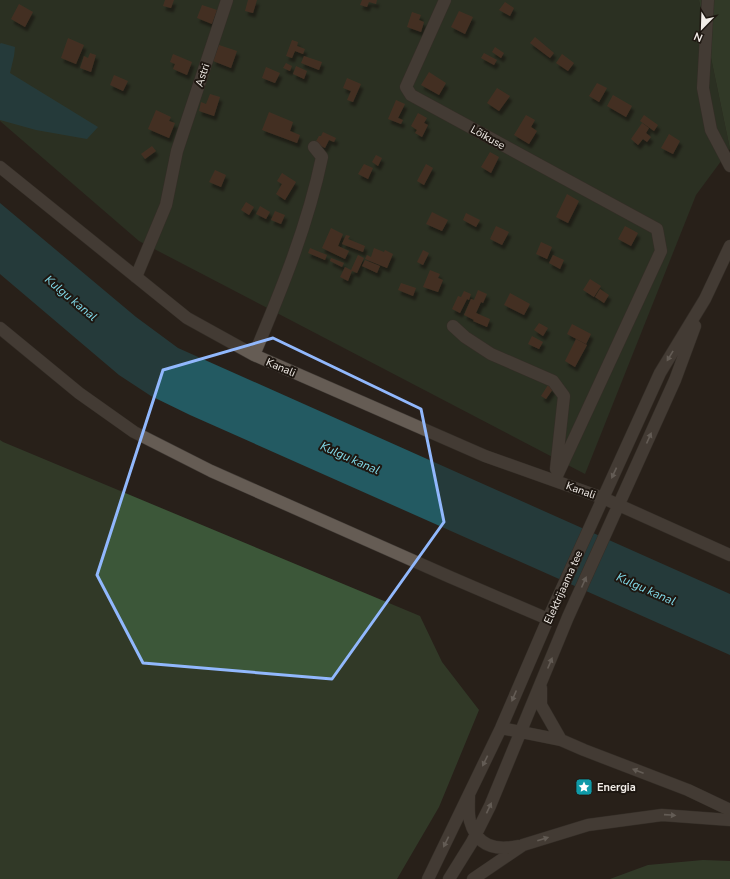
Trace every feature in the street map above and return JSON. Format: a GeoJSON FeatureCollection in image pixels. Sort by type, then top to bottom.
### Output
{"type":"FeatureCollection","features":[{"type":"Feature","properties":{"kind":"street","name":"Astri"},"geometry":{"type":"LineString","coordinates":[[136,277],[166,205],[177,150],[227,0]]}},
{"type":"Feature","properties":{"kind":"street","name":"Lõikuse"},"geometry":{"type":"LineString","coordinates":[[445,0],[406,87],[411,95],[657,229],[661,251],[555,480]]}},
{"type":"Feature","properties":{"kind":"street"},"geometry":{"type":"LineString","coordinates":[[708,0],[703,88],[711,130],[730,166]]}},
{"type":"Feature","properties":{"kind":"street"},"geometry":{"type":"LineString","coordinates":[[254,356],[284,283],[315,189],[322,157],[314,147]]}},
{"type":"Feature","properties":{"kind":"street","name":"Kanali"},"geometry":{"type":"LineString","coordinates":[[0,167],[187,318],[254,356],[485,456],[555,480],[617,509],[730,555]]}},
{"type":"Feature","properties":{"kind":"street","name":"Elektrijaama tee"},"geometry":{"type":"LineString","coordinates":[[450,879],[490,806],[568,617],[675,380],[705,299],[730,246]]}},
{"type":"Feature","properties":{"kind":"street","name":"Elektrijaama tee"},"geometry":{"type":"LineString","coordinates":[[428,879],[501,728],[550,614],[660,373],[705,299]]}},
{"type":"Feature","properties":{"kind":"street"},"geometry":{"type":"LineString","coordinates":[[453,326],[465,337],[491,354],[553,381],[564,396],[555,480]]}},
{"type":"Feature","properties":{"kind":"street"},"geometry":{"type":"LineString","coordinates":[[0,328],[79,393],[134,432],[211,471],[450,577],[550,614]]}},
{"type":"Feature","properties":{"kind":"street"},"geometry":{"type":"LineString","coordinates":[[540,684],[542,705],[561,740]]}},
{"type":"Feature","properties":{"kind":"street"},"geometry":{"type":"LineString","coordinates":[[501,728],[561,740],[688,790],[730,810]]}},
{"type":"Feature","properties":{"kind":"street"},"geometry":{"type":"LineString","coordinates":[[469,794],[470,820],[476,834],[481,841],[493,847],[506,849],[588,825],[662,815],[730,820]]}},
{"type":"Feature","properties":{"kind":"street"},"geometry":{"type":"LineString","coordinates":[[473,879],[523,845]]}},
{"type":"Feature","properties":{"kind":"highlighted area"},"geometry":{"type":"Polygon","coordinates":[[[273,338],[421,409],[444,522],[332,679],[143,663],[97,575],[163,370],[273,338]]]}},
{"type":"Feature","properties":{"kind":"green space"},"geometry":{"type":"Polygon","coordinates":[[[0,0],[699,0],[730,149],[696,195],[585,474],[139,241],[0,121],[0,0]]]}},
{"type":"Feature","properties":{"kind":"green space"},"geometry":{"type":"Polygon","coordinates":[[[699,0],[730,0],[730,149],[699,0]]]}},
{"type":"Feature","properties":{"kind":"green space"},"geometry":{"type":"Polygon","coordinates":[[[0,440],[420,616],[442,662],[479,710],[439,807],[397,879],[0,879],[0,440]]]}},
{"type":"Feature","properties":{"kind":"green space"},"geometry":{"type":"Polygon","coordinates":[[[703,860],[730,861],[730,879],[610,879],[648,865],[703,860]]]}},
{"type":"Feature","properties":{"kind":"water"},"geometry":{"type":"Polygon","coordinates":[[[1,43],[15,47],[10,73],[98,127],[87,139],[36,130],[0,120],[1,43]]]}},
{"type":"Feature","properties":{"kind":"water","name":"Kulgu kanal"},"geometry":{"type":"Polygon","coordinates":[[[0,203],[136,317],[178,348],[730,594],[730,655],[190,415],[151,396],[119,375],[0,274],[0,203]]]}},
{"type":"Feature","properties":{"kind":"building"},"geometry":{"type":"Polygon","coordinates":[[[165,0],[174,0],[171,8],[163,6],[165,0]]]}},
{"type":"Feature","properties":{"kind":"building"},"geometry":{"type":"Polygon","coordinates":[[[248,0],[257,0],[253,13],[245,11],[248,0]]]}},
{"type":"Feature","properties":{"kind":"building"},"geometry":{"type":"Polygon","coordinates":[[[362,0],[377,0],[376,4],[369,2],[367,7],[360,5],[362,0]]]}},
{"type":"Feature","properties":{"kind":"building"},"geometry":{"type":"Polygon","coordinates":[[[505,2],[514,8],[510,16],[499,10],[505,2]]]}},
{"type":"Feature","properties":{"kind":"building"},"geometry":{"type":"Polygon","coordinates":[[[19,4],[33,12],[25,27],[11,19],[19,4]]]}},
{"type":"Feature","properties":{"kind":"building"},"geometry":{"type":"Polygon","coordinates":[[[202,5],[217,10],[212,24],[197,18],[202,5]]]}},
{"type":"Feature","properties":{"kind":"building"},"geometry":{"type":"Polygon","coordinates":[[[459,11],[473,17],[465,34],[451,27],[459,11]]]}},
{"type":"Feature","properties":{"kind":"building"},"geometry":{"type":"Polygon","coordinates":[[[412,12],[421,15],[419,20],[424,22],[421,32],[407,27],[412,12]]]}},
{"type":"Feature","properties":{"kind":"building"},"geometry":{"type":"Polygon","coordinates":[[[535,37],[554,53],[550,58],[530,43],[535,37]]]}},
{"type":"Feature","properties":{"kind":"building"},"geometry":{"type":"Polygon","coordinates":[[[68,38],[84,45],[76,64],[61,58],[68,38]]]}},
{"type":"Feature","properties":{"kind":"building"},"geometry":{"type":"Polygon","coordinates":[[[292,40],[298,42],[297,46],[305,49],[303,54],[295,51],[292,58],[286,56],[292,40]]]}},
{"type":"Feature","properties":{"kind":"building"},"geometry":{"type":"Polygon","coordinates":[[[219,45],[237,51],[231,68],[213,61],[219,45]]]}},
{"type":"Feature","properties":{"kind":"building"},"geometry":{"type":"Polygon","coordinates":[[[495,47],[504,53],[501,58],[492,52],[495,47]]]}},
{"type":"Feature","properties":{"kind":"building"},"geometry":{"type":"Polygon","coordinates":[[[90,53],[96,55],[91,72],[80,68],[84,56],[88,58],[90,53]]]}},
{"type":"Feature","properties":{"kind":"building"},"geometry":{"type":"Polygon","coordinates":[[[484,53],[497,60],[494,65],[481,58],[484,53]]]}},
{"type":"Feature","properties":{"kind":"building"},"geometry":{"type":"Polygon","coordinates":[[[173,54],[192,62],[187,75],[173,69],[175,64],[170,62],[173,54]]]}},
{"type":"Feature","properties":{"kind":"building"},"geometry":{"type":"Polygon","coordinates":[[[562,54],[574,63],[568,71],[556,63],[562,54]]]}},
{"type":"Feature","properties":{"kind":"building"},"geometry":{"type":"Polygon","coordinates":[[[304,56],[322,62],[319,70],[301,63],[304,56]]]}},
{"type":"Feature","properties":{"kind":"building"},"geometry":{"type":"Polygon","coordinates":[[[286,63],[292,66],[290,71],[283,68],[286,63]]]}},
{"type":"Feature","properties":{"kind":"building"},"geometry":{"type":"Polygon","coordinates":[[[296,66],[307,71],[304,79],[293,74],[296,66]]]}},
{"type":"Feature","properties":{"kind":"building"},"geometry":{"type":"Polygon","coordinates":[[[266,67],[280,73],[275,83],[262,78],[266,67]]]}},
{"type":"Feature","properties":{"kind":"building"},"geometry":{"type":"Polygon","coordinates":[[[429,72],[446,83],[439,95],[421,85],[429,72]]]}},
{"type":"Feature","properties":{"kind":"building"},"geometry":{"type":"Polygon","coordinates":[[[114,75],[128,81],[123,91],[110,85],[114,75]]]}},
{"type":"Feature","properties":{"kind":"building"},"geometry":{"type":"Polygon","coordinates":[[[347,78],[361,84],[353,102],[347,100],[351,91],[343,88],[347,78]]]}},
{"type":"Feature","properties":{"kind":"building"},"geometry":{"type":"Polygon","coordinates":[[[597,83],[607,88],[599,102],[589,96],[597,83]]]}},
{"type":"Feature","properties":{"kind":"building"},"geometry":{"type":"Polygon","coordinates":[[[497,88],[510,96],[499,111],[487,103],[497,88]]]}},
{"type":"Feature","properties":{"kind":"building"},"geometry":{"type":"Polygon","coordinates":[[[210,94],[220,97],[214,116],[199,111],[201,102],[206,104],[210,94]]]}},
{"type":"Feature","properties":{"kind":"building"},"geometry":{"type":"Polygon","coordinates":[[[613,95],[632,106],[626,117],[607,106],[613,95]]]}},
{"type":"Feature","properties":{"kind":"building"},"geometry":{"type":"Polygon","coordinates":[[[396,100],[405,104],[398,118],[403,120],[401,124],[388,119],[396,100]]]}},
{"type":"Feature","properties":{"kind":"building"},"geometry":{"type":"Polygon","coordinates":[[[156,110],[171,117],[169,121],[175,123],[169,138],[148,129],[156,110]]]}},
{"type":"Feature","properties":{"kind":"building"},"geometry":{"type":"Polygon","coordinates":[[[269,112],[293,122],[290,131],[300,135],[297,143],[262,130],[269,112]]]}},
{"type":"Feature","properties":{"kind":"building"},"geometry":{"type":"Polygon","coordinates":[[[418,113],[427,118],[424,123],[428,125],[422,137],[415,133],[417,130],[411,126],[418,113]]]}},
{"type":"Feature","properties":{"kind":"building"},"geometry":{"type":"Polygon","coordinates":[[[526,115],[535,120],[531,127],[537,131],[529,144],[514,135],[526,115]]]}},
{"type":"Feature","properties":{"kind":"building"},"geometry":{"type":"Polygon","coordinates":[[[644,115],[658,125],[654,131],[640,121],[644,115]]]}},
{"type":"Feature","properties":{"kind":"building"},"geometry":{"type":"Polygon","coordinates":[[[642,123],[649,128],[646,133],[651,137],[647,142],[643,139],[638,145],[631,139],[642,123]]]}},
{"type":"Feature","properties":{"kind":"building"},"geometry":{"type":"Polygon","coordinates":[[[323,132],[336,138],[334,142],[329,140],[325,148],[315,143],[323,132]]]}},
{"type":"Feature","properties":{"kind":"building"},"geometry":{"type":"Polygon","coordinates":[[[669,134],[680,141],[673,154],[661,148],[669,134]]]}},
{"type":"Feature","properties":{"kind":"building"},"geometry":{"type":"Polygon","coordinates":[[[152,146],[156,151],[145,159],[141,154],[152,146]]]}},
{"type":"Feature","properties":{"kind":"building"},"geometry":{"type":"Polygon","coordinates":[[[490,152],[499,157],[491,173],[481,167],[490,152]]]}},
{"type":"Feature","properties":{"kind":"building"},"geometry":{"type":"Polygon","coordinates":[[[376,155],[382,158],[378,166],[372,162],[376,155]]]}},
{"type":"Feature","properties":{"kind":"building"},"geometry":{"type":"Polygon","coordinates":[[[364,164],[373,168],[368,179],[358,174],[364,164]]]}},
{"type":"Feature","properties":{"kind":"building"},"geometry":{"type":"Polygon","coordinates":[[[426,164],[433,168],[424,185],[417,181],[426,164]]]}},
{"type":"Feature","properties":{"kind":"building"},"geometry":{"type":"Polygon","coordinates":[[[215,170],[226,175],[221,187],[209,182],[215,170]]]}},
{"type":"Feature","properties":{"kind":"building"},"geometry":{"type":"Polygon","coordinates":[[[282,173],[296,182],[285,200],[276,194],[282,184],[277,181],[282,173]]]}},
{"type":"Feature","properties":{"kind":"building"},"geometry":{"type":"Polygon","coordinates":[[[567,194],[579,201],[568,223],[556,217],[567,194]]]}},
{"type":"Feature","properties":{"kind":"building"},"geometry":{"type":"Polygon","coordinates":[[[246,202],[254,207],[249,215],[241,210],[246,202]]]}},
{"type":"Feature","properties":{"kind":"building"},"geometry":{"type":"Polygon","coordinates":[[[260,206],[270,212],[266,219],[256,214],[260,206]]]}},
{"type":"Feature","properties":{"kind":"building"},"geometry":{"type":"Polygon","coordinates":[[[275,211],[285,215],[281,224],[271,220],[275,211]]]}},
{"type":"Feature","properties":{"kind":"building"},"geometry":{"type":"Polygon","coordinates":[[[432,212],[448,220],[442,231],[426,224],[432,212]]]}},
{"type":"Feature","properties":{"kind":"building"},"geometry":{"type":"Polygon","coordinates":[[[466,213],[480,220],[476,227],[463,220],[466,213]]]}},
{"type":"Feature","properties":{"kind":"building"},"geometry":{"type":"Polygon","coordinates":[[[496,226],[509,232],[502,245],[490,239],[496,226]]]}},
{"type":"Feature","properties":{"kind":"building"},"geometry":{"type":"Polygon","coordinates":[[[625,226],[638,233],[631,246],[618,239],[625,226]]]}},
{"type":"Feature","properties":{"kind":"building"},"geometry":{"type":"Polygon","coordinates":[[[331,228],[343,234],[338,246],[349,251],[345,259],[322,248],[331,228]]]}},
{"type":"Feature","properties":{"kind":"building"},"geometry":{"type":"Polygon","coordinates":[[[346,235],[350,236],[348,239],[365,246],[363,252],[342,244],[346,235]]]}},
{"type":"Feature","properties":{"kind":"building"},"geometry":{"type":"Polygon","coordinates":[[[541,242],[552,247],[547,259],[536,254],[541,242]]]}},
{"type":"Feature","properties":{"kind":"building"},"geometry":{"type":"Polygon","coordinates":[[[310,248],[327,255],[325,260],[308,253],[310,248]]]}},
{"type":"Feature","properties":{"kind":"building"},"geometry":{"type":"Polygon","coordinates":[[[374,248],[384,252],[385,250],[393,254],[387,268],[365,259],[367,255],[371,257],[374,248]]]}},
{"type":"Feature","properties":{"kind":"building"},"geometry":{"type":"Polygon","coordinates":[[[423,250],[429,253],[423,265],[417,262],[423,250]]]}},
{"type":"Feature","properties":{"kind":"building"},"geometry":{"type":"Polygon","coordinates":[[[358,255],[364,258],[357,273],[352,271],[348,281],[340,277],[345,267],[351,270],[358,255]]]}},
{"type":"Feature","properties":{"kind":"building"},"geometry":{"type":"Polygon","coordinates":[[[553,255],[564,260],[560,269],[549,263],[553,255]]]}},
{"type":"Feature","properties":{"kind":"building"},"geometry":{"type":"Polygon","coordinates":[[[331,258],[344,263],[342,267],[330,261],[331,258]]]}},
{"type":"Feature","properties":{"kind":"building"},"geometry":{"type":"Polygon","coordinates":[[[365,260],[380,266],[377,273],[362,266],[365,260]]]}},
{"type":"Feature","properties":{"kind":"building"},"geometry":{"type":"Polygon","coordinates":[[[430,270],[440,274],[438,278],[443,280],[438,292],[423,287],[430,270]]]}},
{"type":"Feature","properties":{"kind":"building"},"geometry":{"type":"Polygon","coordinates":[[[590,279],[601,286],[594,297],[583,290],[590,279]]]}},
{"type":"Feature","properties":{"kind":"building"},"geometry":{"type":"Polygon","coordinates":[[[401,283],[416,288],[413,296],[398,290],[401,283]]]}},
{"type":"Feature","properties":{"kind":"building"},"geometry":{"type":"Polygon","coordinates":[[[600,289],[609,295],[604,303],[595,297],[600,289]]]}},
{"type":"Feature","properties":{"kind":"building"},"geometry":{"type":"Polygon","coordinates":[[[478,290],[487,294],[476,313],[490,319],[487,327],[464,315],[471,299],[474,300],[478,290]]]}},
{"type":"Feature","properties":{"kind":"building"},"geometry":{"type":"Polygon","coordinates":[[[464,291],[471,294],[469,300],[467,299],[460,313],[452,309],[458,296],[461,297],[464,291]]]}},
{"type":"Feature","properties":{"kind":"building"},"geometry":{"type":"Polygon","coordinates":[[[510,293],[530,304],[524,315],[504,305],[510,293]]]}},
{"type":"Feature","properties":{"kind":"building"},"geometry":{"type":"Polygon","coordinates":[[[539,323],[548,328],[543,336],[534,330],[539,323]]]}},
{"type":"Feature","properties":{"kind":"building"},"geometry":{"type":"Polygon","coordinates":[[[572,324],[591,334],[586,344],[567,334],[572,324]]]}},
{"type":"Feature","properties":{"kind":"building"},"geometry":{"type":"Polygon","coordinates":[[[532,336],[543,342],[539,349],[528,344],[532,336]]]}},
{"type":"Feature","properties":{"kind":"building"},"geometry":{"type":"Polygon","coordinates":[[[576,339],[587,345],[575,367],[565,361],[576,339]]]}},
{"type":"Feature","properties":{"kind":"building"},"geometry":{"type":"Polygon","coordinates":[[[548,385],[553,389],[546,399],[541,396],[548,385]]]}},
{"type":"Feature","properties":{"kind":"place","name":"Energia"},"geometry":{"type":"Point","coordinates":[584,787]}}]}
